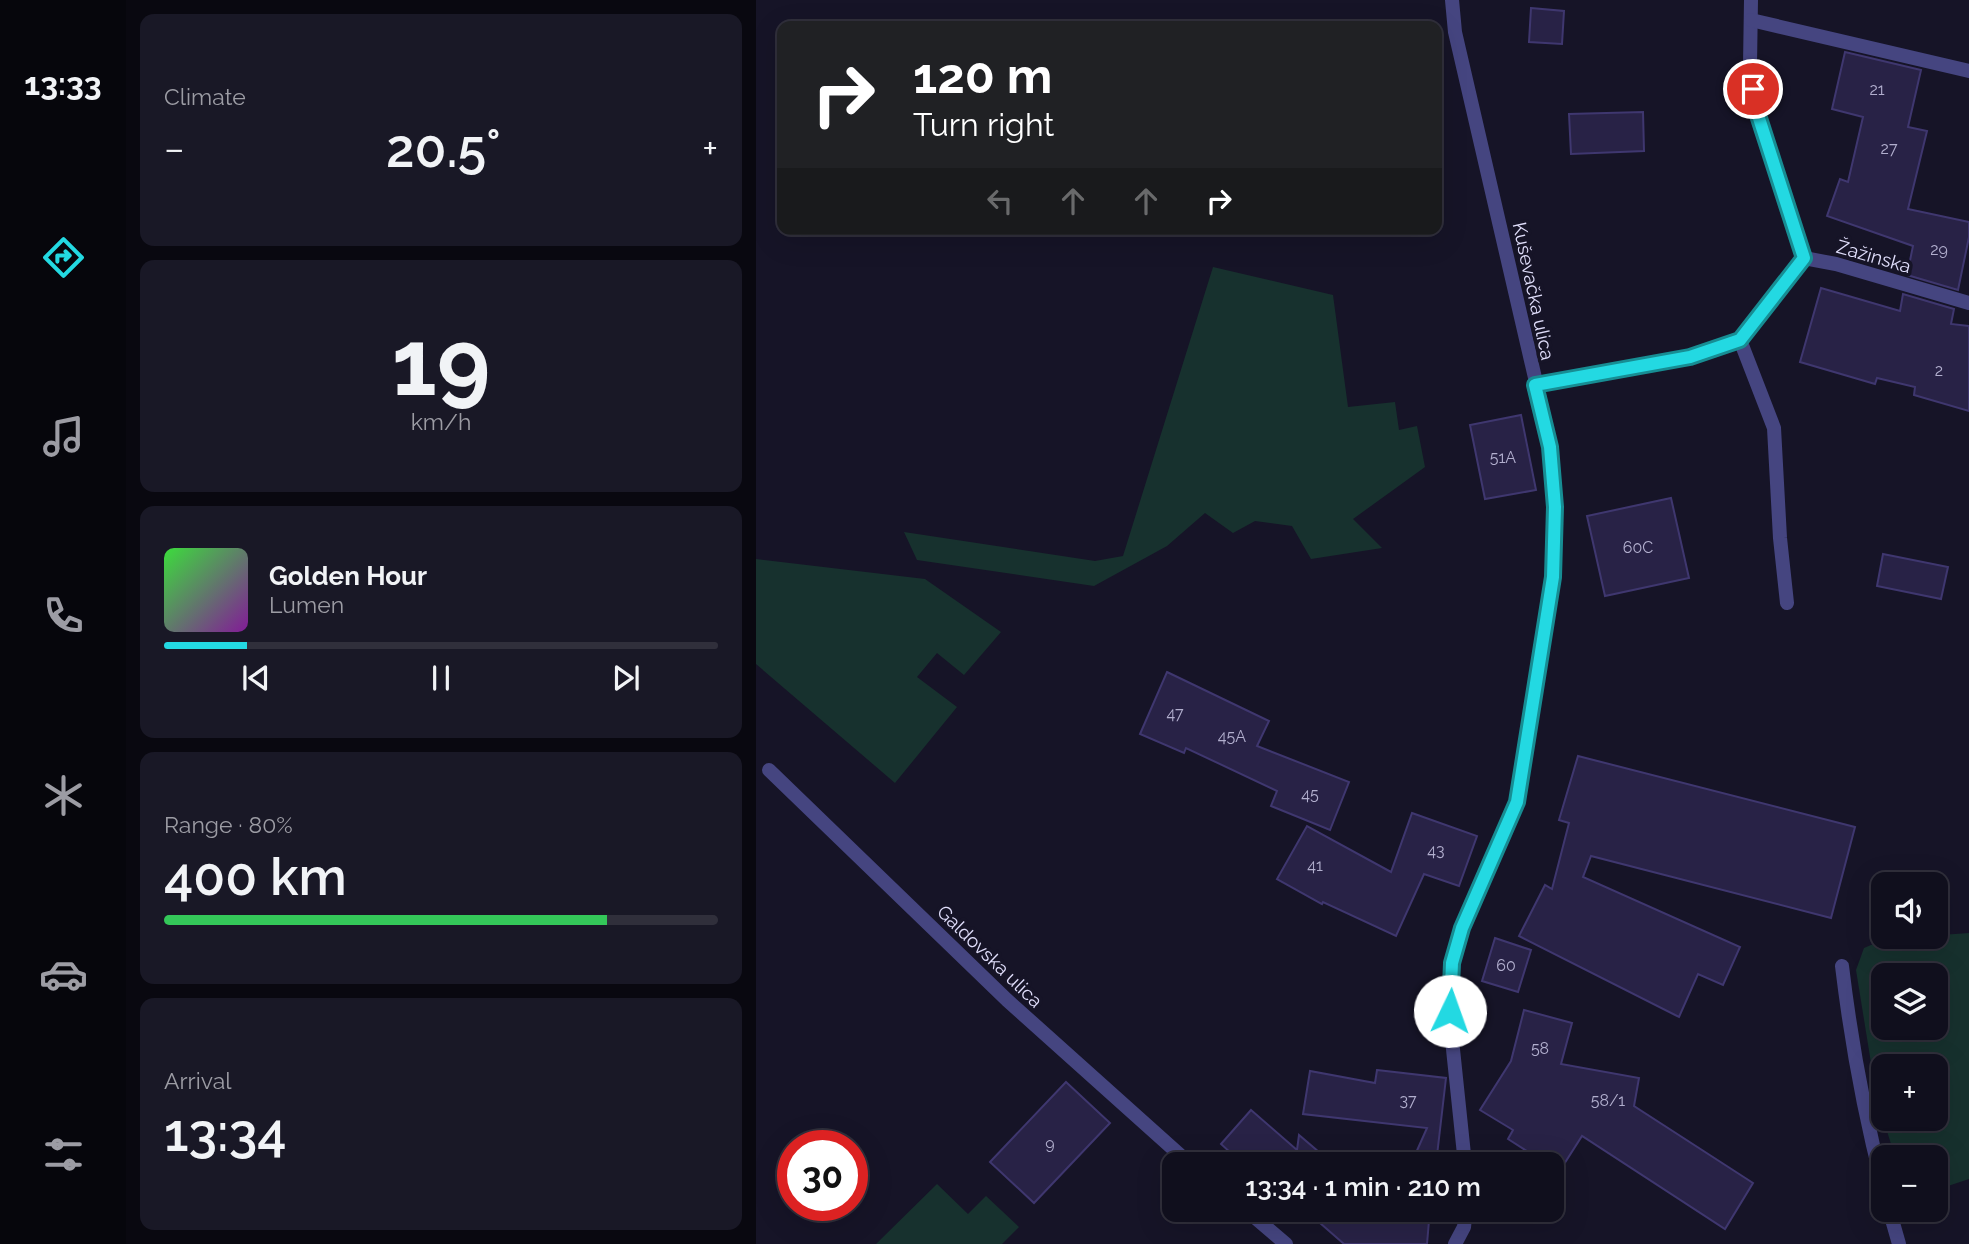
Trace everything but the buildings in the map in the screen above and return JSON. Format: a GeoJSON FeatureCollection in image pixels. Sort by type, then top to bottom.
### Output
{"type":"FeatureCollection","features":[{"type":"Feature","properties":{"kind":"street","name":"Kuševačka ulica"},"geometry":{"type":"LineString","coordinates":[[1451,0],[1455,32],[1550,447],[1555,507],[1553,577],[1517,802],[1462,928],[1452,963],[1450,1011],[1464,1152]]}},
{"type":"Feature","properties":{"kind":"street"},"geometry":{"type":"LineString","coordinates":[[1535,385],[1690,357],[1740,340],[1804,258],[1757,112],[1749,65],[1751,0]]}},
{"type":"Feature","properties":{"kind":"street"},"geometry":{"type":"LineString","coordinates":[[1751,20],[1969,71]]}},
{"type":"Feature","properties":{"kind":"street","name":"Žažinska"},"geometry":{"type":"LineString","coordinates":[[1804,258],[1836,264],[1969,303]]}},
{"type":"Feature","properties":{"kind":"street"},"geometry":{"type":"LineString","coordinates":[[1740,340],[1774,428],[1780,538],[1787,603]]}},
{"type":"Feature","properties":{"kind":"street","name":"Galdovska ulica"},"geometry":{"type":"LineString","coordinates":[[769,770],[1007,1000],[1177,1152]]}},
{"type":"Feature","properties":{"kind":"street"},"geometry":{"type":"LineString","coordinates":[[1842,966],[1852,1046],[1872,1145]]}},
{"type":"Feature","properties":{"kind":"street"},"geometry":{"type":"LineString","coordinates":[[1260,1222],[1286,1244]]}},
{"type":"Feature","properties":{"kind":"street"},"geometry":{"type":"LineString","coordinates":[[1455,1244],[1465,1222]]}},
{"type":"Feature","properties":{"kind":"street"},"geometry":{"type":"LineString","coordinates":[[1893,1222],[1899,1244]]}},
{"type":"Feature","properties":{"kind":"green space"},"geometry":{"type":"Polygon","coordinates":[[[1213,267],[1333,295],[1348,407],[1395,402],[1399,430],[1417,426],[1425,467],[1353,519],[1382,548],[1311,559],[1292,526],[1255,521],[1233,533],[1205,513],[1167,546],[1094,586],[917,560],[904,532],[1095,561],[1123,556],[1213,267]]]}},
{"type":"Feature","properties":{"kind":"green space"},"geometry":{"type":"Polygon","coordinates":[[[756,559],[925,579],[1001,632],[964,675],[937,653],[917,677],[957,707],[895,783],[756,664],[756,559]]]}},
{"type":"Feature","properties":{"kind":"green space"},"geometry":{"type":"Polygon","coordinates":[[[1969,933],[1969,1179],[1948,1186],[1948,1145],[1891,1145],[1887,1131],[1948,1131],[1948,1054],[1871,1054],[1871,1063],[1856,970],[1864,948],[1871,945],[1871,949],[1948,949],[1948,934],[1969,933]]]}},
{"type":"Feature","properties":{"kind":"green space"},"geometry":{"type":"Polygon","coordinates":[[[937,1184],[968,1214],[986,1196],[1019,1227],[1002,1244],[876,1244],[937,1184]]]}},
{"type":"Feature","properties":{"kind":"route"},"geometry":{"type":"LineString","coordinates":[[1450,1011],[1452,963],[1462,928],[1517,802],[1553,577],[1555,507],[1550,447],[1535,385],[1690,357],[1740,340],[1804,258],[1757,112],[1753,89]]}}]}
